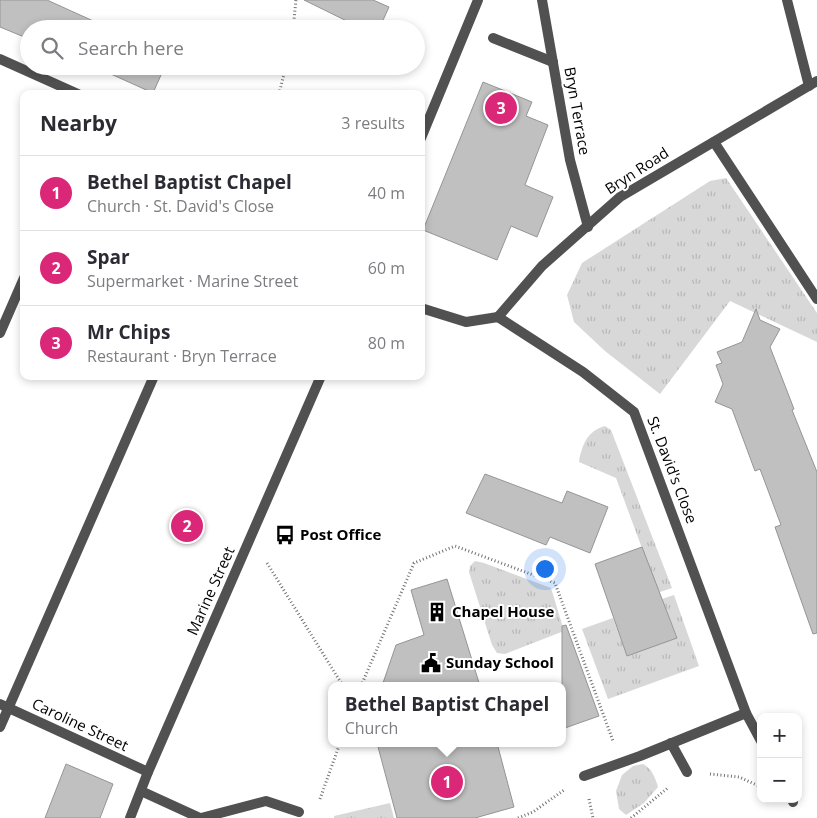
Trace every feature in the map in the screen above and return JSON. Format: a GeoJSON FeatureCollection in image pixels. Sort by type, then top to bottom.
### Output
{"type":"FeatureCollection","features":[{"type":"Feature","properties":{"kind":"street"},"geometry":{"type":"LineString","coordinates":[[425,128],[478,0]]}},
{"type":"Feature","properties":{"kind":"street","name":"Bryn Terrace"},"geometry":{"type":"LineString","coordinates":[[542,0],[570,160],[588,227]]}},
{"type":"Feature","properties":{"kind":"street"},"geometry":{"type":"LineString","coordinates":[[787,0],[813,84]]}},
{"type":"Feature","properties":{"kind":"street"},"geometry":{"type":"LineString","coordinates":[[493,38],[553,62]]}},
{"type":"Feature","properties":{"kind":"street"},"geometry":{"type":"LineString","coordinates":[[0,59],[20,68]]}},
{"type":"Feature","properties":{"kind":"street"},"geometry":{"type":"LineString","coordinates":[[36,75],[69,90]]}},
{"type":"Feature","properties":{"kind":"street","name":"Bryn Road"},"geometry":{"type":"LineString","coordinates":[[498,317],[542,266],[620,197],[813,84]]}},
{"type":"Feature","properties":{"kind":"street"},"geometry":{"type":"LineString","coordinates":[[714,142],[817,299]]}},
{"type":"Feature","properties":{"kind":"street"},"geometry":{"type":"LineString","coordinates":[[0,333],[20,287]]}},
{"type":"Feature","properties":{"kind":"street"},"geometry":{"type":"LineString","coordinates":[[425,309],[466,322],[498,317]]}},
{"type":"Feature","properties":{"kind":"street","name":"St. David's Close"},"geometry":{"type":"LineString","coordinates":[[498,317],[583,372],[634,412],[746,713],[757,734]]}},
{"type":"Feature","properties":{"kind":"street"},"geometry":{"type":"LineString","coordinates":[[0,727],[4,706],[152,380]]}},
{"type":"Feature","properties":{"kind":"street","name":"Marine Street"},"geometry":{"type":"LineString","coordinates":[[130,818],[148,772],[319,380]]}},
{"type":"Feature","properties":{"kind":"street","name":"Caroline Street"},"geometry":{"type":"LineString","coordinates":[[4,706],[148,772]]}},
{"type":"Feature","properties":{"kind":"street"},"geometry":{"type":"LineString","coordinates":[[584,776],[746,713]]}},
{"type":"Feature","properties":{"kind":"street"},"geometry":{"type":"LineString","coordinates":[[671,743],[687,772]]}},
{"type":"Feature","properties":{"kind":"street"},"geometry":{"type":"LineString","coordinates":[[141,791],[200,818],[266,801],[299,812]]}},
{"type":"Feature","properties":{"kind":"path"},"geometry":{"type":"LineString","coordinates":[[294,20],[296,0]]}},
{"type":"Feature","properties":{"kind":"path"},"geometry":{"type":"LineString","coordinates":[[280,90],[284,75]]}},
{"type":"Feature","properties":{"kind":"path"},"geometry":{"type":"LineString","coordinates":[[252,536],[283,592],[340,682]]}},
{"type":"Feature","properties":{"kind":"path"},"geometry":{"type":"LineString","coordinates":[[363,682],[414,563],[455,546],[556,583],[621,763]]}},
{"type":"Feature","properties":{"kind":"path"},"geometry":{"type":"LineString","coordinates":[[318,807],[339,747]]}},
{"type":"Feature","properties":{"kind":"path"},"geometry":{"type":"LineString","coordinates":[[518,818],[533,812],[584,776]]}},
{"type":"Feature","properties":{"kind":"green space"},"geometry":{"type":"Polygon","coordinates":[[[726,178],[817,313],[817,342],[730,301],[660,394],[605,351],[574,322],[567,295],[582,263],[710,181],[726,178]]]}},
{"type":"Feature","properties":{"kind":"green space"},"geometry":{"type":"Polygon","coordinates":[[[605,426],[611,430],[672,588],[660,592],[656,586],[616,478],[579,462],[586,440],[594,431],[605,426]]]}},
{"type":"Feature","properties":{"kind":"green space"},"geometry":{"type":"Polygon","coordinates":[[[475,561],[551,588],[564,631],[505,654],[497,653],[492,645],[469,572],[470,566],[475,561]]]}},
{"type":"Feature","properties":{"kind":"green space"},"geometry":{"type":"Polygon","coordinates":[[[674,595],[699,666],[608,699],[582,629],[613,618],[627,656],[677,637],[662,599],[674,595]]]}},
{"type":"Feature","properties":{"kind":"green space"},"geometry":{"type":"Polygon","coordinates":[[[643,764],[653,774],[658,787],[644,803],[626,815],[619,809],[616,791],[622,775],[633,766],[643,764]]]}},
{"type":"Feature","properties":{"kind":"green space"},"geometry":{"type":"Polygon","coordinates":[[[390,803],[394,818],[334,818],[334,816],[390,803]]]}},
{"type":"Feature","properties":{"kind":"building"},"geometry":{"type":"Polygon","coordinates":[[[0,0],[47,0],[91,20],[20,20],[20,35],[0,27],[0,0]]]}},
{"type":"Feature","properties":{"kind":"building"},"geometry":{"type":"Polygon","coordinates":[[[304,0],[373,0],[389,7],[383,20],[345,20],[304,0]]]}},
{"type":"Feature","properties":{"kind":"building"},"geometry":{"type":"Polygon","coordinates":[[[113,75],[161,75],[154,90],[146,90],[113,75]]]}},
{"type":"Feature","properties":{"kind":"building"},"geometry":{"type":"Polygon","coordinates":[[[483,82],[532,102],[526,116],[548,125],[525,185],[553,197],[537,237],[511,226],[497,260],[425,231],[425,225],[483,82]]]}},
{"type":"Feature","properties":{"kind":"building"},"geometry":{"type":"Polygon","coordinates":[[[756,309],[760,320],[780,329],[770,347],[794,409],[792,410],[817,472],[817,633],[813,634],[775,527],[781,525],[760,469],[755,471],[732,409],[715,402],[723,384],[716,365],[722,363],[717,352],[742,342],[756,309]]]}},
{"type":"Feature","properties":{"kind":"building"},"geometry":{"type":"Polygon","coordinates":[[[485,474],[562,503],[567,491],[608,507],[590,553],[550,537],[546,545],[466,513],[485,474]]]}},
{"type":"Feature","properties":{"kind":"building"},"geometry":{"type":"Polygon","coordinates":[[[642,547],[677,638],[627,656],[595,564],[642,547]]]}},
{"type":"Feature","properties":{"kind":"building","name":"Sunday School"},"geometry":{"type":"Polygon","coordinates":[[[447,579],[479,682],[383,682],[396,645],[424,635],[411,590],[447,579]]]}},
{"type":"Feature","properties":{"kind":"building"},"geometry":{"type":"Polygon","coordinates":[[[566,625],[599,716],[566,728],[566,682],[562,682],[562,626],[566,625]]]}},
{"type":"Feature","properties":{"kind":"building"},"geometry":{"type":"Polygon","coordinates":[[[378,747],[498,747],[514,807],[475,818],[397,818],[378,747]]]}},
{"type":"Feature","properties":{"kind":"building"},"geometry":{"type":"Polygon","coordinates":[[[66,764],[113,784],[100,818],[45,818],[66,764]]]}},
{"type":"Feature","properties":{"kind":"place","name":"Mr Chips"},"geometry":{"type":"Point","coordinates":[501,108]}},
{"type":"Feature","properties":{"kind":"place","name":"Spar"},"geometry":{"type":"Point","coordinates":[187,526]}},
{"type":"Feature","properties":{"kind":"place","name":"Post Office"},"geometry":{"type":"Point","coordinates":[285,535]}},
{"type":"Feature","properties":{"kind":"place","name":"Chapel House"},"geometry":{"type":"Point","coordinates":[437,612]}},
{"type":"Feature","properties":{"kind":"place","name":"Sunday School"},"geometry":{"type":"Point","coordinates":[431,663]}},
{"type":"Feature","properties":{"kind":"place","name":"Bethel Baptist Chapel"},"geometry":{"type":"Point","coordinates":[447,782]}}]}
